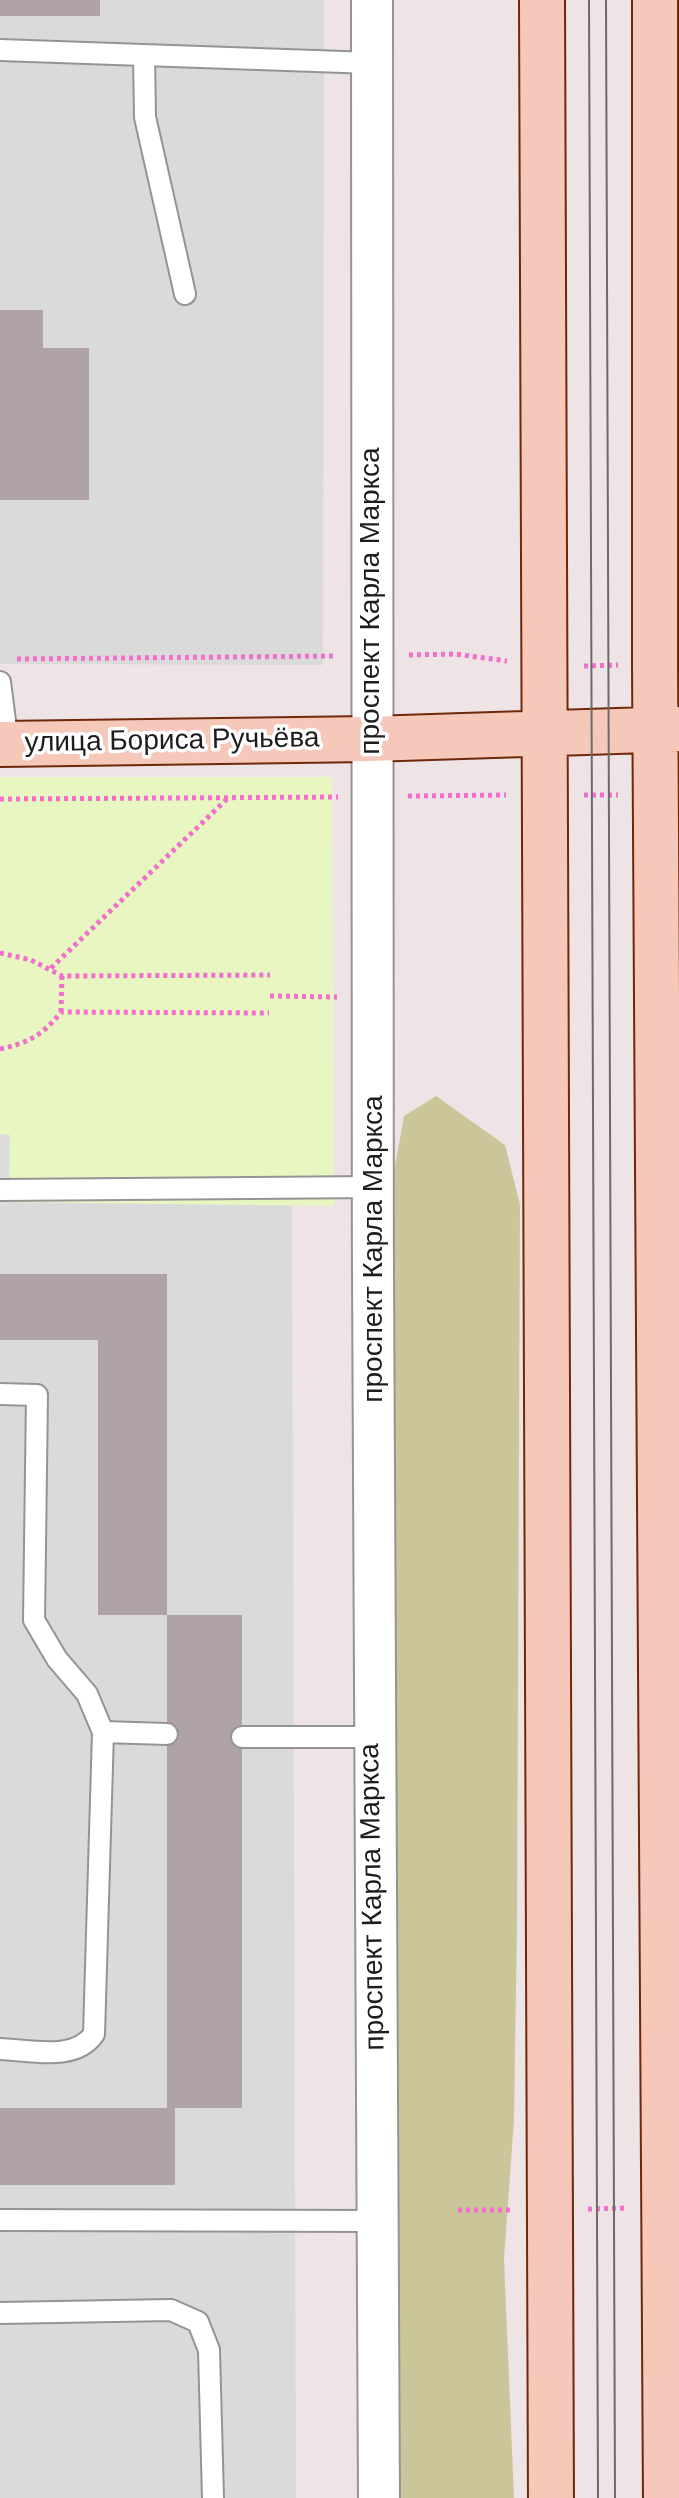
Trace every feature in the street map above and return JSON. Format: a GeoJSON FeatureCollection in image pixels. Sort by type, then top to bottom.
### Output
{"type":"FeatureCollection","features":[{"type":"Feature","properties":{"kind":"main road"},"geometry":{"type":"LineString","coordinates":[[542,0],[551,2498]]}},
{"type":"Feature","properties":{"kind":"main road"},"geometry":{"type":"LineString","coordinates":[[655,0],[667,729],[666,2498]]}},
{"type":"Feature","properties":{"kind":"main road","name":"улица Бориса Ручьёва"},"geometry":{"type":"LineString","coordinates":[[4,744],[370,739],[667,729]]}},
{"type":"Feature","properties":{"kind":"street","name":"проспект Карла Маркса"},"geometry":{"type":"LineString","coordinates":[[372,0],[370,739],[375,1187],[371,1737],[379,2498]]}},
{"type":"Feature","properties":{"kind":"lane"},"geometry":{"type":"LineString","coordinates":[[0,50],[372,63]]}},
{"type":"Feature","properties":{"kind":"lane"},"geometry":{"type":"LineString","coordinates":[[144,56],[145,117],[185,294]]}},
{"type":"Feature","properties":{"kind":"lane"},"geometry":{"type":"LineString","coordinates":[[0,682],[4,744]]}},
{"type":"Feature","properties":{"kind":"lane"},"geometry":{"type":"LineString","coordinates":[[0,1190],[375,1187]]}},
{"type":"Feature","properties":{"kind":"lane"},"geometry":{"type":"LineString","coordinates":[[0,1394],[37,1395],[34,1620],[57,1659],[87,1694],[103,1732],[94,2034],[88,2044],[67,2051],[0,2049]]}},
{"type":"Feature","properties":{"kind":"lane"},"geometry":{"type":"LineString","coordinates":[[103,1732],[167,1734]]}},
{"type":"Feature","properties":{"kind":"lane"},"geometry":{"type":"LineString","coordinates":[[242,1737],[371,1737]]}},
{"type":"Feature","properties":{"kind":"lane"},"geometry":{"type":"LineString","coordinates":[[0,2220],[376,2221]]}},
{"type":"Feature","properties":{"kind":"lane"},"geometry":{"type":"LineString","coordinates":[[0,2313],[171,2310],[198,2322],[209,2350],[213,2498]]}},
{"type":"Feature","properties":{"kind":"path"},"geometry":{"type":"LineString","coordinates":[[51,968],[228,798]]}},
{"type":"Feature","properties":{"kind":"path"},"geometry":{"type":"LineString","coordinates":[[0,953],[51,968],[62,976],[270,975]]}},
{"type":"Feature","properties":{"kind":"path"},"geometry":{"type":"LineString","coordinates":[[0,1049],[28,1043],[47,1029],[61,1012],[62,976]]}},
{"type":"Feature","properties":{"kind":"path"},"geometry":{"type":"LineString","coordinates":[[270,996],[373,997]]}},
{"type":"Feature","properties":{"kind":"path"},"geometry":{"type":"LineString","coordinates":[[61,1012],[269,1013]]}},
{"type":"Feature","properties":{"kind":"path"},"geometry":{"type":"LineString","coordinates":[[586,2209],[639,2208]]}},
{"type":"Feature","properties":{"kind":"path"},"geometry":{"type":"LineString","coordinates":[[458,2210],[518,2210]]}},
{"type":"Feature","properties":{"kind":"shaded area"},"geometry":{"type":"Polygon","coordinates":[[[0,0],[324,0],[323,665],[0,664],[0,0]]]}},
{"type":"Feature","properties":{"kind":"shaded area"},"geometry":{"type":"Polygon","coordinates":[[[436,1096],[505,1145],[520,1205],[517,1924],[514,2120],[504,2259],[514,2498],[391,2498],[387,1211],[404,1116],[436,1096]]]}},
{"type":"Feature","properties":{"kind":"shaded area"},"geometry":{"type":"Polygon","coordinates":[[[0,1134],[10,1135],[9,1207],[0,1207],[0,1134]]]}},
{"type":"Feature","properties":{"kind":"shaded area"},"geometry":{"type":"Polygon","coordinates":[[[292,1200],[296,2498],[0,2498],[0,1201],[292,1200]]]}},
{"type":"Feature","properties":{"kind":"green space"},"geometry":{"type":"Polygon","coordinates":[[[0,777],[332,777],[334,1206],[0,1202],[0,777]]]}},
{"type":"Feature","properties":{"kind":"building"},"geometry":{"type":"Polygon","coordinates":[[[0,0],[100,0],[100,16],[0,16],[0,0]]]}},
{"type":"Feature","properties":{"kind":"building"},"geometry":{"type":"Polygon","coordinates":[[[0,310],[43,310],[43,348],[89,348],[89,500],[0,500],[0,310]]]}},
{"type":"Feature","properties":{"kind":"building"},"geometry":{"type":"Polygon","coordinates":[[[0,1274],[167,1274],[167,1615],[98,1615],[98,1340],[0,1340],[0,1274]]]}},
{"type":"Feature","properties":{"kind":"building"},"geometry":{"type":"Polygon","coordinates":[[[167,1615],[242,1615],[242,2108],[175,2108],[175,2185],[0,2185],[0,2108],[167,2108],[167,1615]]]}},
{"type":"Feature","properties":{"kind":"tram line"},"geometry":{"type":"LineString","coordinates":[[589,0],[598,2498]]}},
{"type":"Feature","properties":{"kind":"tram line"},"geometry":{"type":"LineString","coordinates":[[606,0],[615,2498]]}}]}
